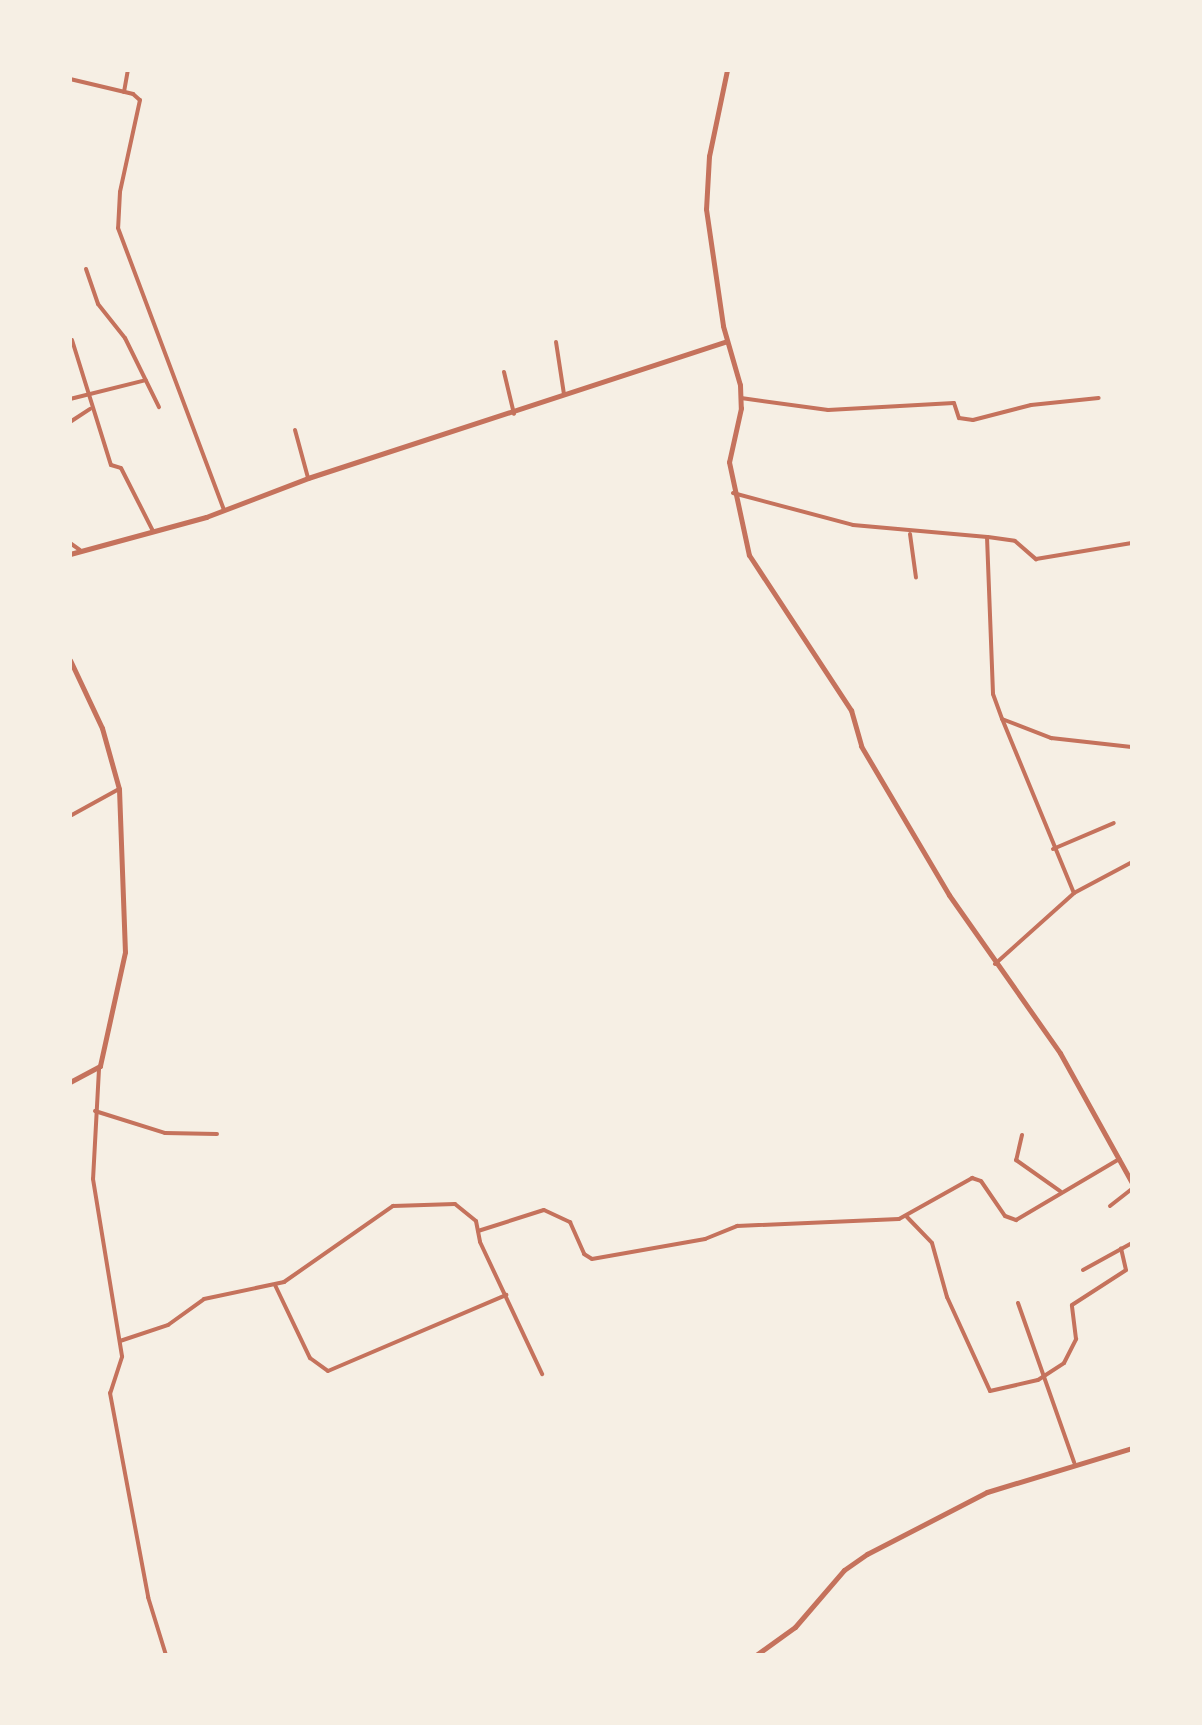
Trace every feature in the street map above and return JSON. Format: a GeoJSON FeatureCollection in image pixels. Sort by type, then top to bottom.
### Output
{"type":"FeatureCollection","features":[{"type":"Feature","properties":{"kind":"street"},"geometry":{"type":"LineString","coordinates":[[124,92],[128,70]]}},
{"type":"Feature","properties":{"kind":"street"},"geometry":{"type":"LineString","coordinates":[[727,70],[705,195],[726,341],[741,398],[729,462],[733,493],[756,570],[851,710],[861,746],[995,964],[1054,1043],[1119,1159],[1132,1186],[1110,1206]]}},
{"type":"Feature","properties":{"kind":"street"},"geometry":{"type":"LineString","coordinates":[[70,79],[124,92],[140,100],[120,192],[122,242],[224,510]]}},
{"type":"Feature","properties":{"kind":"street"},"geometry":{"type":"LineString","coordinates":[[86,269],[98,304],[125,338],[159,407]]}},
{"type":"Feature","properties":{"kind":"street"},"geometry":{"type":"LineString","coordinates":[[72,340],[90,409],[111,465],[121,468],[155,532]]}},
{"type":"Feature","properties":{"kind":"street"},"geometry":{"type":"LineString","coordinates":[[70,554],[224,510],[308,478],[514,414],[726,341]]}},
{"type":"Feature","properties":{"kind":"street"},"geometry":{"type":"LineString","coordinates":[[556,342],[564,397]]}},
{"type":"Feature","properties":{"kind":"street"},"geometry":{"type":"LineString","coordinates":[[504,372],[514,414]]}},
{"type":"Feature","properties":{"kind":"street"},"geometry":{"type":"LineString","coordinates":[[70,399],[146,380]]}},
{"type":"Feature","properties":{"kind":"street"},"geometry":{"type":"LineString","coordinates":[[741,398],[840,411],[954,403],[959,418],[978,420],[1031,405],[1099,398]]}},
{"type":"Feature","properties":{"kind":"street"},"geometry":{"type":"LineString","coordinates":[[70,422],[90,409]]}},
{"type":"Feature","properties":{"kind":"street"},"geometry":{"type":"LineString","coordinates":[[295,430],[308,478]]}},
{"type":"Feature","properties":{"kind":"street"},"geometry":{"type":"LineString","coordinates":[[733,493],[853,525],[910,534],[1015,541],[1036,559],[1132,543]]}},
{"type":"Feature","properties":{"kind":"street"},"geometry":{"type":"LineString","coordinates":[[910,534],[916,578]]}},
{"type":"Feature","properties":{"kind":"street"},"geometry":{"type":"LineString","coordinates":[[987,537],[993,694],[1053,849],[1074,893]]}},
{"type":"Feature","properties":{"kind":"street"},"geometry":{"type":"LineString","coordinates":[[70,543],[82,552]]}},
{"type":"Feature","properties":{"kind":"street"},"geometry":{"type":"LineString","coordinates":[[70,660],[102,728],[119,789],[125,850],[124,971],[99,1069],[93,1179],[120,1341],[121,1361],[111,1377],[110,1393],[148,1597],[166,1655]]}},
{"type":"Feature","properties":{"kind":"street"},"geometry":{"type":"LineString","coordinates":[[1002,719],[1051,738],[1132,747]]}},
{"type":"Feature","properties":{"kind":"street"},"geometry":{"type":"LineString","coordinates":[[70,816],[119,789]]}},
{"type":"Feature","properties":{"kind":"street"},"geometry":{"type":"LineString","coordinates":[[1053,849],[1114,823]]}},
{"type":"Feature","properties":{"kind":"street"},"geometry":{"type":"LineString","coordinates":[[995,964],[1074,893],[1132,862]]}},
{"type":"Feature","properties":{"kind":"street"},"geometry":{"type":"LineString","coordinates":[[70,1082],[99,1069]]}},
{"type":"Feature","properties":{"kind":"street"},"geometry":{"type":"LineString","coordinates":[[95,1111],[165,1133],[217,1134]]}},
{"type":"Feature","properties":{"kind":"street"},"geometry":{"type":"LineString","coordinates":[[1022,1135],[1018,1162],[1060,1191]]}},
{"type":"Feature","properties":{"kind":"street"},"geometry":{"type":"LineString","coordinates":[[478,1231],[544,1210],[570,1222],[584,1254],[592,1259],[705,1239],[737,1226],[907,1217],[972,1178],[981,1181],[1011,1220],[1028,1215],[1060,1191],[1119,1159]]}},
{"type":"Feature","properties":{"kind":"street"},"geometry":{"type":"LineString","coordinates":[[120,1341],[168,1325],[204,1299],[275,1285],[400,1203],[459,1205],[472,1215],[542,1374]]}},
{"type":"Feature","properties":{"kind":"street"},"geometry":{"type":"LineString","coordinates":[[907,1217],[932,1243],[947,1297],[987,1388],[1018,1386],[1045,1375],[1073,1352],[1073,1302],[1126,1270],[1121,1249]]}},
{"type":"Feature","properties":{"kind":"street"},"geometry":{"type":"LineString","coordinates":[[1083,1270],[1132,1243]]}},
{"type":"Feature","properties":{"kind":"street"},"geometry":{"type":"LineString","coordinates":[[275,1285],[310,1358],[328,1371],[506,1295]]}},
{"type":"Feature","properties":{"kind":"street"},"geometry":{"type":"LineString","coordinates":[[1018,1303],[1074,1462]]}},
{"type":"Feature","properties":{"kind":"street"},"geometry":{"type":"LineString","coordinates":[[756,1655],[795,1627],[857,1560],[969,1500],[1074,1462],[1132,1448]]}}]}
